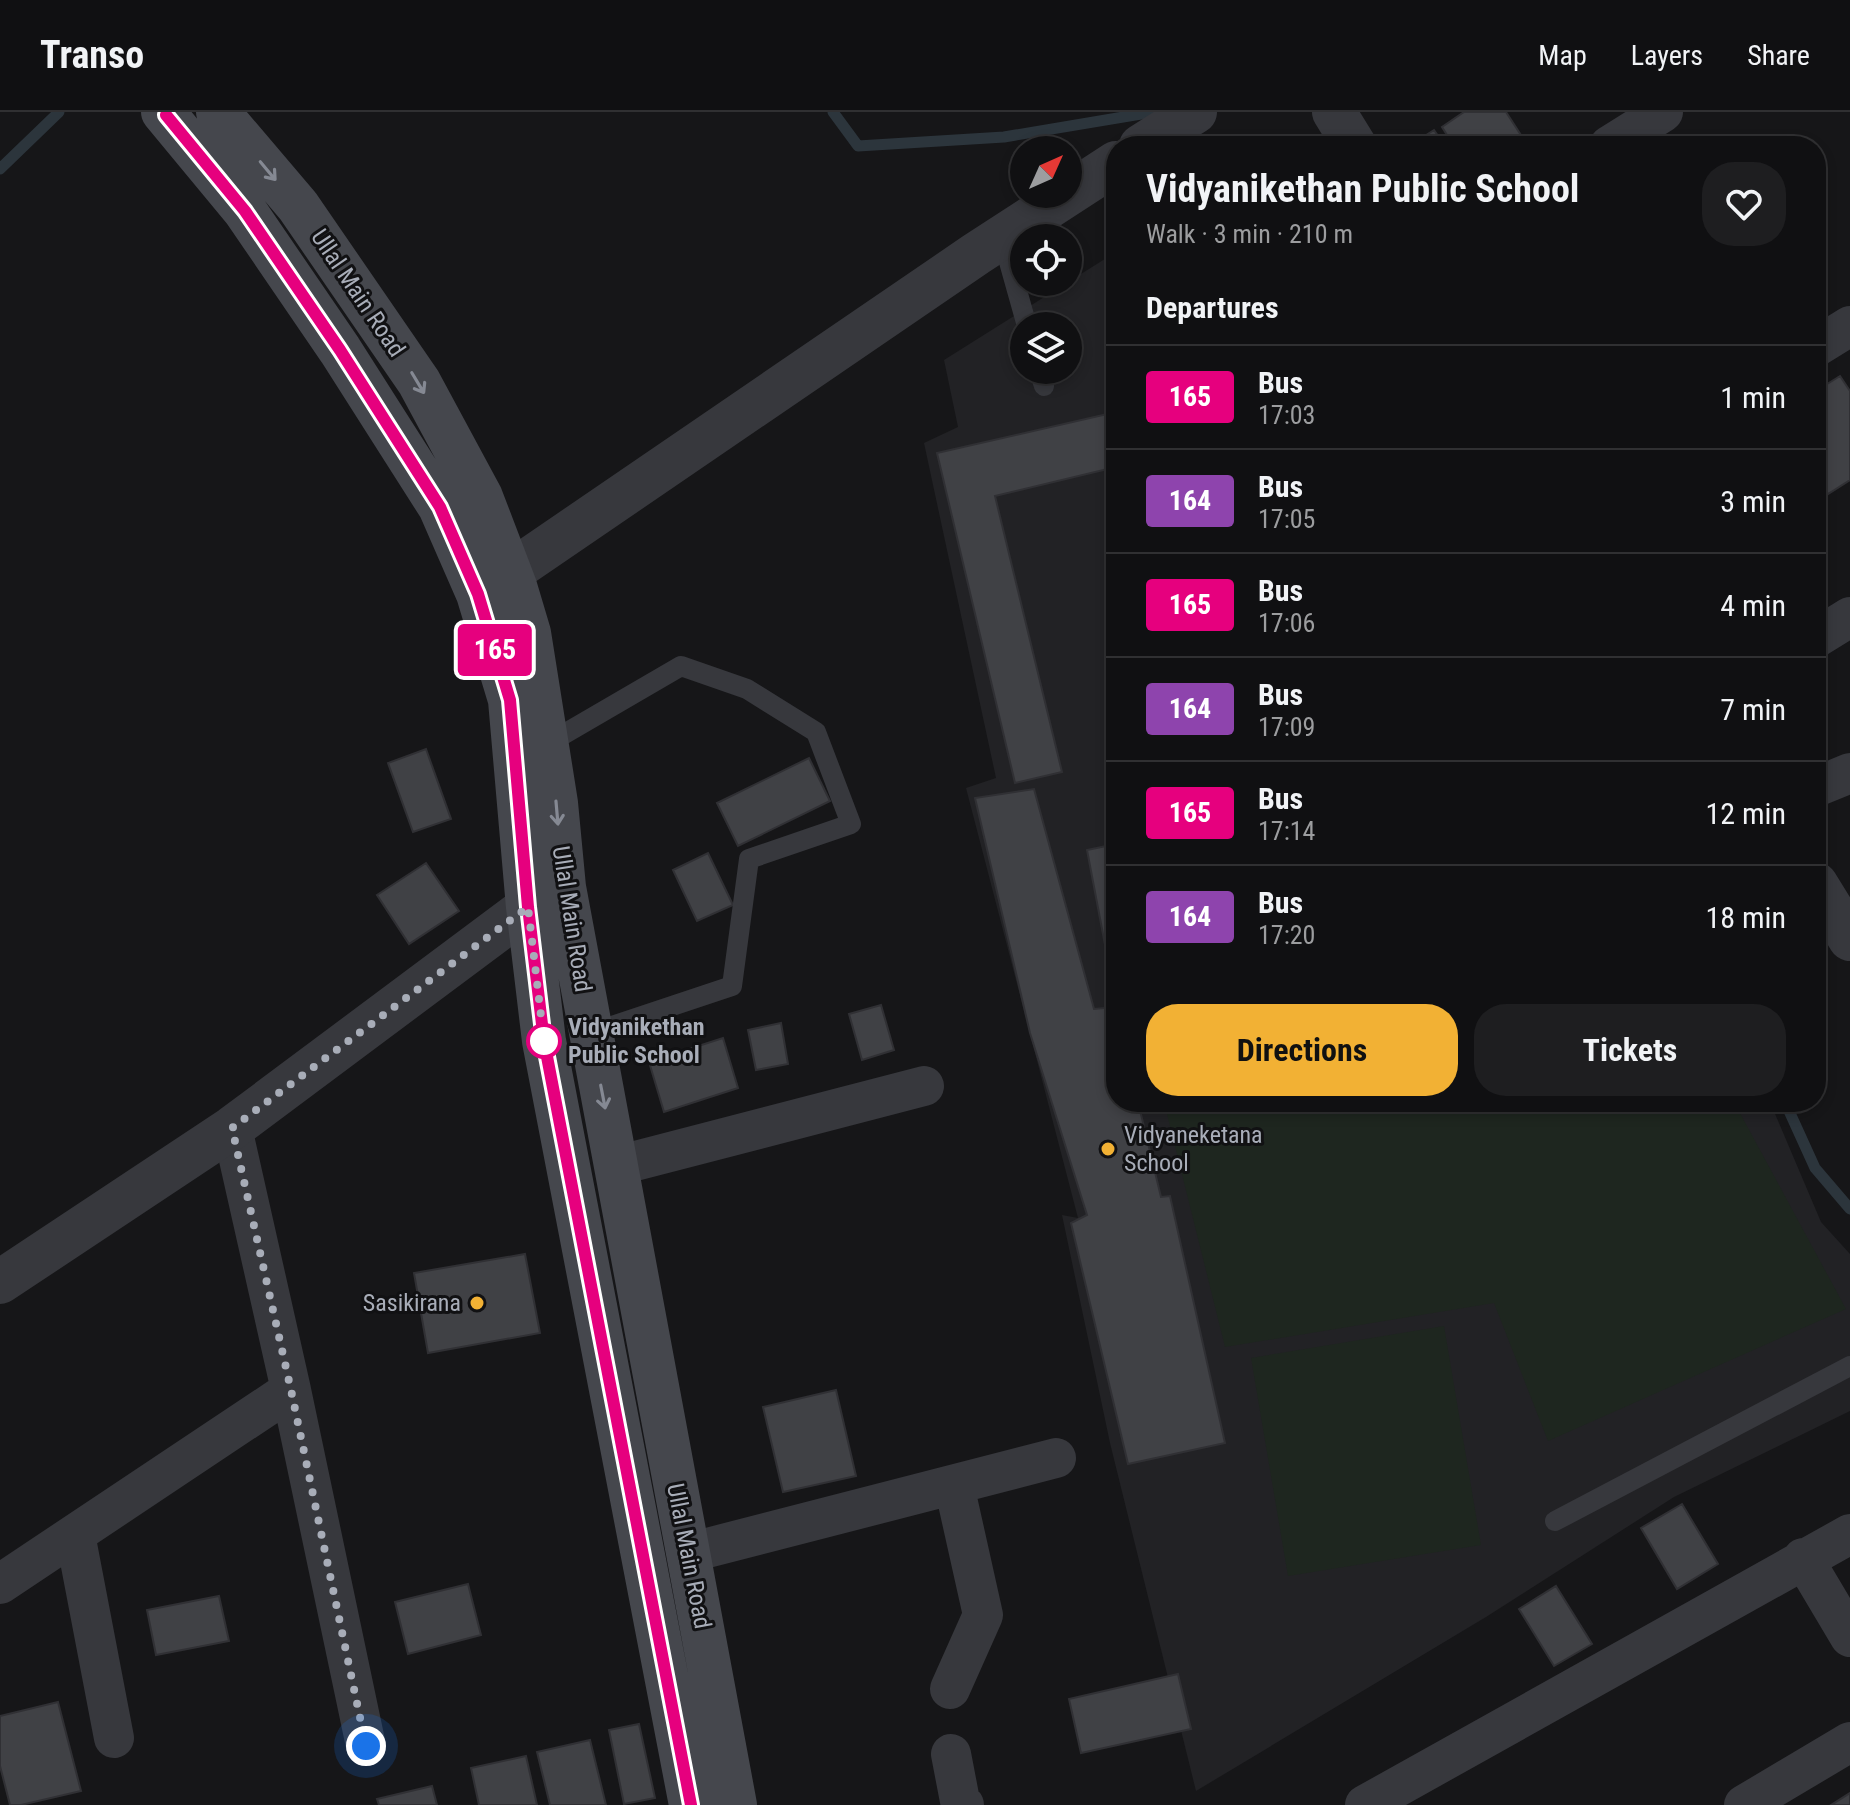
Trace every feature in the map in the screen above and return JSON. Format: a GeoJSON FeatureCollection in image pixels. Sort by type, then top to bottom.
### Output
{"type":"FeatureCollection","features":[{"type":"Feature","properties":{"kind":"main road","name":"Ullal Main Road"},"geometry":{"type":"LineString","coordinates":[[218,112],[298,206],[419,382],[481,497],[510,700],[546,897],[591,1033],[735,1805]]}},
{"type":"Feature","properties":{"kind":"main road","name":"Ullal Main Road"},"geometry":{"type":"LineString","coordinates":[[164,114],[245,211],[340,350],[440,507],[529,633],[556,803],[546,897],[544,1041],[691,1805]]}},
{"type":"Feature","properties":{"kind":"street"},"geometry":{"type":"LineString","coordinates":[[1157,136],[1195,112]]}},
{"type":"Feature","properties":{"kind":"street"},"geometry":{"type":"LineString","coordinates":[[1334,112],[1349,136]]}},
{"type":"Feature","properties":{"kind":"street"},"geometry":{"type":"LineString","coordinates":[[1625,136],[1663,112]]}},
{"type":"Feature","properties":{"kind":"street"},"geometry":{"type":"LineString","coordinates":[[494,583],[1106,169]]}},
{"type":"Feature","properties":{"kind":"street"},"geometry":{"type":"LineString","coordinates":[[1826,341],[1850,326]]}},
{"type":"Feature","properties":{"kind":"street"},"geometry":{"type":"LineString","coordinates":[[1826,632],[1850,617]]}},
{"type":"Feature","properties":{"kind":"street"},"geometry":{"type":"LineString","coordinates":[[1826,783],[1850,773]]}},
{"type":"Feature","properties":{"kind":"street"},"geometry":{"type":"LineString","coordinates":[[0,1282],[232,1128],[546,897]]}},
{"type":"Feature","properties":{"kind":"street"},"geometry":{"type":"LineString","coordinates":[[1826,900],[1850,939]]}},
{"type":"Feature","properties":{"kind":"street"},"geometry":{"type":"LineString","coordinates":[[616,1166],[924,1086]]}},
{"type":"Feature","properties":{"kind":"street"},"geometry":{"type":"LineString","coordinates":[[232,1128],[366,1746]]}},
{"type":"Feature","properties":{"kind":"street"},"geometry":{"type":"LineString","coordinates":[[0,1584],[291,1390]]}},
{"type":"Feature","properties":{"kind":"street"},"geometry":{"type":"LineString","coordinates":[[688,1553],[1056,1458]]}},
{"type":"Feature","properties":{"kind":"street"},"geometry":{"type":"LineString","coordinates":[[950,1689],[983,1615],[954,1485]]}},
{"type":"Feature","properties":{"kind":"street"},"geometry":{"type":"LineString","coordinates":[[75,1534],[114,1738]]}},
{"type":"Feature","properties":{"kind":"street"},"geometry":{"type":"LineString","coordinates":[[1365,1805],[1850,1534]]}},
{"type":"Feature","properties":{"kind":"street"},"geometry":{"type":"LineString","coordinates":[[1803,1558],[1850,1637]]}},
{"type":"Feature","properties":{"kind":"street"},"geometry":{"type":"LineString","coordinates":[[1744,1805],[1850,1742]]}},
{"type":"Feature","properties":{"kind":"street"},"geometry":{"type":"LineString","coordinates":[[951,1754],[960,1801],[964,1805]]}},
{"type":"Feature","properties":{"kind":"lane"},"geometry":{"type":"LineString","coordinates":[[1002,237],[1023,312]]}},
{"type":"Feature","properties":{"kind":"lane"},"geometry":{"type":"LineString","coordinates":[[547,744],[681,666],[747,689],[816,732],[851,824],[749,859],[732,986],[591,1033]]}},
{"type":"Feature","properties":{"kind":"lane"},"geometry":{"type":"LineString","coordinates":[[1555,1521],[1850,1366]]}},
{"type":"Feature","properties":{"kind":"shaded area"},"geometry":{"type":"Polygon","coordinates":[[[1106,258],[1106,1112],[1774,1112],[1821,1222],[1850,1254],[1850,1411],[1674,1497],[1486,1617],[1196,1791],[1110,1443],[1062,1215],[1078,1218],[966,788],[996,778],[924,443],[958,427],[944,360],[1010,319],[1010,384],[1082,384],[1082,312],[1020,312],[1046,296],[1082,296],[1082,273],[1106,258]]]}},
{"type":"Feature","properties":{"kind":"shaded area"},"geometry":{"type":"Polygon","coordinates":[[[1166,1112],[1739,1112],[1846,1309],[1548,1441],[1494,1303],[1225,1347],[1166,1112]]]}},
{"type":"Feature","properties":{"kind":"shaded area"},"geometry":{"type":"Polygon","coordinates":[[[1444,1326],[1481,1545],[1288,1576],[1251,1358],[1444,1326]]]}},
{"type":"Feature","properties":{"kind":"building"},"geometry":{"type":"Polygon","coordinates":[[[1464,112],[1506,112],[1522,136],[1448,136],[1442,127],[1464,112]]]}},
{"type":"Feature","properties":{"kind":"building"},"geometry":{"type":"Polygon","coordinates":[[[1434,130],[1438,136],[1425,136],[1434,130]]]}},
{"type":"Feature","properties":{"kind":"building"},"geometry":{"type":"Polygon","coordinates":[[[1840,376],[1850,391],[1850,480],[1828,494],[1826,491],[1826,385],[1840,376]]]}},
{"type":"Feature","properties":{"kind":"building"},"geometry":{"type":"Polygon","coordinates":[[[1106,414],[1106,469],[995,496],[1062,772],[1015,783],[937,453],[1106,414]]]}},
{"type":"Feature","properties":{"kind":"building"},"geometry":{"type":"Polygon","coordinates":[[[426,749],[451,819],[413,832],[388,763],[426,749]]]}},
{"type":"Feature","properties":{"kind":"building"},"geometry":{"type":"Polygon","coordinates":[[[809,758],[830,801],[738,846],[717,803],[809,758]]]}},
{"type":"Feature","properties":{"kind":"building","name":"Vidyaneketana School"},"geometry":{"type":"Polygon","coordinates":[[[1034,789],[1094,1009],[1106,1008],[1106,1112],[1140,1112],[1161,1197],[1170,1196],[1225,1443],[1128,1464],[1071,1223],[1087,1215],[1030,1033],[975,798],[1034,789]]]}},
{"type":"Feature","properties":{"kind":"building"},"geometry":{"type":"Polygon","coordinates":[[[1106,846],[1106,950],[1087,850],[1106,846]]]}},
{"type":"Feature","properties":{"kind":"building"},"geometry":{"type":"Polygon","coordinates":[[[708,853],[733,905],[697,921],[673,870],[708,853]]]}},
{"type":"Feature","properties":{"kind":"building"},"geometry":{"type":"Polygon","coordinates":[[[426,863],[459,911],[409,944],[377,895],[426,863]]]}},
{"type":"Feature","properties":{"kind":"building"},"geometry":{"type":"Polygon","coordinates":[[[881,1005],[894,1050],[862,1060],[849,1014],[881,1005]]]}},
{"type":"Feature","properties":{"kind":"building"},"geometry":{"type":"Polygon","coordinates":[[[781,1023],[788,1064],[756,1070],[748,1030],[781,1023]]]}},
{"type":"Feature","properties":{"kind":"building"},"geometry":{"type":"Polygon","coordinates":[[[723,1038],[738,1088],[664,1112],[649,1062],[723,1038]]]}},
{"type":"Feature","properties":{"kind":"building","name":"Sasikirana"},"geometry":{"type":"Polygon","coordinates":[[[525,1254],[540,1333],[428,1353],[414,1273],[525,1254]]]}},
{"type":"Feature","properties":{"kind":"building"},"geometry":{"type":"Polygon","coordinates":[[[836,1390],[856,1476],[783,1492],[763,1407],[836,1390]]]}},
{"type":"Feature","properties":{"kind":"building"},"geometry":{"type":"Polygon","coordinates":[[[1682,1504],[1718,1564],[1677,1589],[1641,1528],[1682,1504]]]}},
{"type":"Feature","properties":{"kind":"building"},"geometry":{"type":"Polygon","coordinates":[[[468,1584],[481,1635],[408,1654],[395,1602],[468,1584]]]}},
{"type":"Feature","properties":{"kind":"building"},"geometry":{"type":"Polygon","coordinates":[[[1556,1586],[1592,1644],[1554,1666],[1519,1609],[1556,1586]]]}},
{"type":"Feature","properties":{"kind":"building"},"geometry":{"type":"Polygon","coordinates":[[[219,1596],[229,1641],[156,1655],[147,1610],[219,1596]]]}},
{"type":"Feature","properties":{"kind":"building"},"geometry":{"type":"Polygon","coordinates":[[[1178,1674],[1191,1729],[1081,1753],[1069,1699],[1178,1674]]]}},
{"type":"Feature","properties":{"kind":"building"},"geometry":{"type":"Polygon","coordinates":[[[58,1702],[81,1791],[10,1805],[0,1766],[0,1716],[58,1702]]]}},
{"type":"Feature","properties":{"kind":"building"},"geometry":{"type":"Polygon","coordinates":[[[639,1724],[655,1798],[624,1804],[609,1730],[639,1724]]]}},
{"type":"Feature","properties":{"kind":"building"},"geometry":{"type":"Polygon","coordinates":[[[590,1740],[606,1805],[550,1805],[537,1752],[590,1740]]]}},
{"type":"Feature","properties":{"kind":"building"},"geometry":{"type":"Polygon","coordinates":[[[526,1756],[537,1805],[479,1805],[471,1768],[526,1756]]]}},
{"type":"Feature","properties":{"kind":"building"},"geometry":{"type":"Polygon","coordinates":[[[432,1786],[437,1805],[379,1805],[377,1799],[432,1786]]]}},
{"type":"Feature","properties":{"kind":"building"},"geometry":{"type":"Polygon","coordinates":[[[1850,1793],[1850,1805],[1831,1805],[1850,1793]]]}},
{"type":"Feature","properties":{"kind":"waterway"},"geometry":{"type":"LineString","coordinates":[[0,169],[59,112]]}},
{"type":"Feature","properties":{"kind":"waterway"},"geometry":{"type":"LineString","coordinates":[[833,112],[858,146],[1004,137],[1153,112],[1164,119]]}},
{"type":"Feature","properties":{"kind":"waterway"},"geometry":{"type":"LineString","coordinates":[[1181,131],[1189,136]]}},
{"type":"Feature","properties":{"kind":"waterway"},"geometry":{"type":"LineString","coordinates":[[1790,1112],[1815,1168],[1850,1209]]}},
{"type":"Feature","properties":{"kind":"bus line","name":"165"},"geometry":{"type":"LineString","coordinates":[[166,115],[245,211],[340,350],[440,507],[478,594],[510,700],[528,907],[544,1041],[691,1805]]}},
{"type":"Feature","properties":{"kind":"place","name":"Vidyanikethan Public School"},"geometry":{"type":"Point","coordinates":[544,1041]}},
{"type":"Feature","properties":{"kind":"place","name":"Vidyaneketana School"},"geometry":{"type":"Point","coordinates":[1108,1149]}},
{"type":"Feature","properties":{"kind":"place","name":"Sasikirana"},"geometry":{"type":"Point","coordinates":[477,1303]}},
{"type":"Feature","properties":{"kind":"route"},"geometry":{"type":"LineString","coordinates":[[366,1746],[232,1128],[528,907],[544,1041]]}}]}
